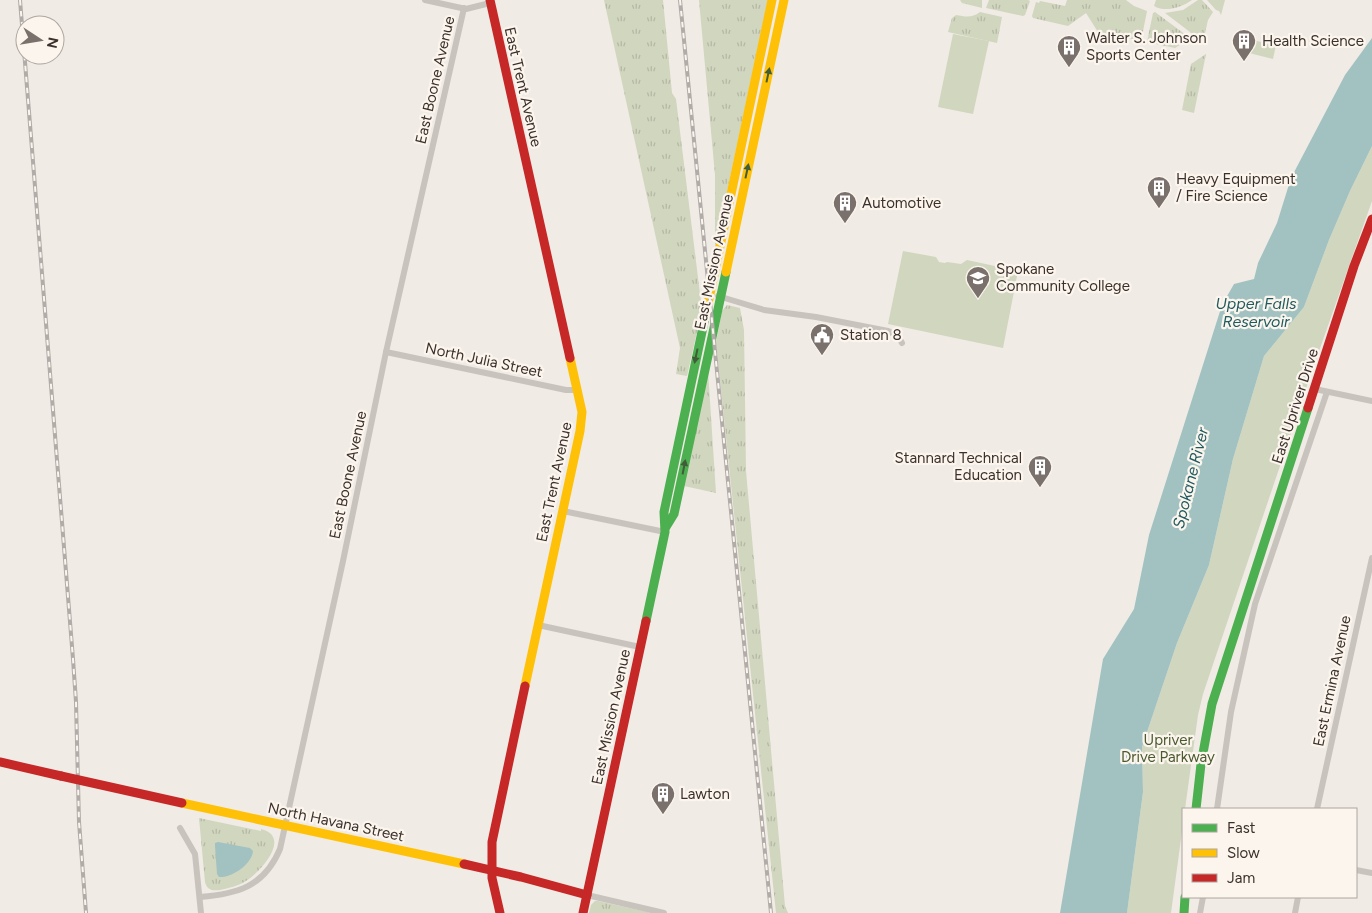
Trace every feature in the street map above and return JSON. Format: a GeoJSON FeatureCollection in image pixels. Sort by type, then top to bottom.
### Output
{"type":"FeatureCollection","features":[{"type":"Feature","properties":{"kind":"main road","name":"East Mission Avenue"},"geometry":{"type":"LineString","coordinates":[[583,913],[665,529],[664,512],[772,0]]}},
{"type":"Feature","properties":{"kind":"main road","name":"East Mission Avenue"},"geometry":{"type":"LineString","coordinates":[[665,529],[674,514],[784,0]]}},
{"type":"Feature","properties":{"kind":"main road","name":"East Trent Avenue"},"geometry":{"type":"LineString","coordinates":[[490,1],[578,390],[582,422],[494,832],[491,851],[492,870],[500,913]]}},
{"type":"Feature","properties":{"kind":"main road","name":"East Upriver Drive"},"geometry":{"type":"LineString","coordinates":[[1196,808],[1201,764],[1212,704],[1354,266],[1372,219]]}},
{"type":"Feature","properties":{"kind":"main road","name":"North Havana Street"},"geometry":{"type":"LineString","coordinates":[[0,762],[492,870],[587,895]]}},
{"type":"Feature","properties":{"kind":"main road"},"geometry":{"type":"LineString","coordinates":[[1184,913],[1185,898]]}},
{"type":"Feature","properties":{"kind":"street"},"geometry":{"type":"LineString","coordinates":[[425,0],[464,8],[472,8],[490,1]]}},
{"type":"Feature","properties":{"kind":"street","name":"East Boone Avenue"},"geometry":{"type":"LineString","coordinates":[[200,897],[239,891],[261,878],[278,857],[386,352],[464,8]]}},
{"type":"Feature","properties":{"kind":"street"},"geometry":{"type":"LineString","coordinates":[[709,294],[764,310],[816,317],[888,331],[898,336],[902,343]]}},
{"type":"Feature","properties":{"kind":"street","name":"North Julia Street"},"geometry":{"type":"LineString","coordinates":[[386,352],[566,390],[578,390]]}},
{"type":"Feature","properties":{"kind":"street"},"geometry":{"type":"LineString","coordinates":[[1315,389],[1372,401]]}},
{"type":"Feature","properties":{"kind":"street","name":"East Upriver Drive"},"geometry":{"type":"LineString","coordinates":[[1217,808],[1231,712],[1255,604],[1327,392]]}},
{"type":"Feature","properties":{"kind":"street"},"geometry":{"type":"LineString","coordinates":[[563,511],[665,529]]}},
{"type":"Feature","properties":{"kind":"street","name":"East Ermina Avenue"},"geometry":{"type":"LineString","coordinates":[[1317,808],[1372,558]]}},
{"type":"Feature","properties":{"kind":"street"},"geometry":{"type":"LineString","coordinates":[[1245,601],[1255,604]]}},
{"type":"Feature","properties":{"kind":"street"},"geometry":{"type":"LineString","coordinates":[[538,625],[640,647]]}},
{"type":"Feature","properties":{"kind":"street"},"geometry":{"type":"LineString","coordinates":[[180,828],[195,854],[201,913]]}},
{"type":"Feature","properties":{"kind":"street"},"geometry":{"type":"LineString","coordinates":[[1357,870],[1372,873]]}},
{"type":"Feature","properties":{"kind":"street","name":"North Havana Street"},"geometry":{"type":"LineString","coordinates":[[587,895],[664,913]]}},
{"type":"Feature","properties":{"kind":"street"},"geometry":{"type":"LineString","coordinates":[[1200,913],[1203,898]]}},
{"type":"Feature","properties":{"kind":"street"},"geometry":{"type":"LineString","coordinates":[[1295,913],[1298,898]]}},
{"type":"Feature","properties":{"kind":"green space"},"geometry":{"type":"Polygon","coordinates":[[[604,0],[663,0],[672,93],[676,99],[702,310],[687,376],[676,374],[680,348],[604,0]]]}},
{"type":"Feature","properties":{"kind":"green space"},"geometry":{"type":"Polygon","coordinates":[[[699,0],[768,0],[715,248],[715,175],[699,0]]]}},
{"type":"Feature","properties":{"kind":"green space"},"geometry":{"type":"Polygon","coordinates":[[[960,0],[982,0],[982,8],[962,3],[960,0]]]}},
{"type":"Feature","properties":{"kind":"green space"},"geometry":{"type":"Polygon","coordinates":[[[989,0],[1030,1],[1023,16],[986,8],[989,0]]]}},
{"type":"Feature","properties":{"kind":"green space"},"geometry":{"type":"Polygon","coordinates":[[[1067,0],[1126,0],[1134,6],[1147,11],[1141,41],[1098,32],[1086,13],[1068,26],[1033,18],[1032,16],[1036,2],[1039,3],[1040,1],[1065,6],[1067,0]]]}},
{"type":"Feature","properties":{"kind":"green space"},"geometry":{"type":"Polygon","coordinates":[[[1156,0],[1192,0],[1179,7],[1164,9],[1154,6],[1156,0]]]}},
{"type":"Feature","properties":{"kind":"green space"},"geometry":{"type":"Polygon","coordinates":[[[1198,0],[1202,0],[1213,12],[1208,20],[1205,33],[1198,43],[1190,32],[1165,13],[1183,10],[1198,0]]]}},
{"type":"Feature","properties":{"kind":"green space"},"geometry":{"type":"Polygon","coordinates":[[[1207,0],[1225,0],[1221,15],[1219,11],[1207,0]]]}},
{"type":"Feature","properties":{"kind":"green space"},"geometry":{"type":"Polygon","coordinates":[[[980,12],[1002,17],[997,43],[948,32],[952,18],[956,15],[969,16],[980,12]]]}},
{"type":"Feature","properties":{"kind":"green space"},"geometry":{"type":"Polygon","coordinates":[[[1155,12],[1190,38],[1175,48],[1147,42],[1153,13],[1155,12]]]}},
{"type":"Feature","properties":{"kind":"green space"},"geometry":{"type":"Polygon","coordinates":[[[953,34],[989,41],[973,114],[938,107],[953,34]]]}},
{"type":"Feature","properties":{"kind":"green space"},"geometry":{"type":"Polygon","coordinates":[[[1252,40],[1276,45],[1273,59],[1249,53],[1252,40]]]}},
{"type":"Feature","properties":{"kind":"green space"},"geometry":{"type":"Polygon","coordinates":[[[1206,54],[1194,113],[1182,110],[1191,64],[1206,54]]]}},
{"type":"Feature","properties":{"kind":"green space","name":"Upriver Drive Parkway"},"geometry":{"type":"Polygon","coordinates":[[[1372,146],[1372,201],[1312,371],[1203,694],[1198,715],[1185,808],[1182,808],[1182,831],[1171,913],[1127,913],[1143,792],[1142,747],[1177,643],[1209,565],[1233,459],[1264,356],[1304,307],[1350,191],[1372,146]]]}},
{"type":"Feature","properties":{"kind":"green space"},"geometry":{"type":"Polygon","coordinates":[[[903,251],[936,257],[939,262],[961,264],[967,260],[1018,271],[1003,348],[888,324],[903,251]]]}},
{"type":"Feature","properties":{"kind":"green space"},"geometry":{"type":"Polygon","coordinates":[[[727,305],[740,308],[744,330],[746,471],[785,906],[788,913],[776,913],[716,342],[722,311],[727,305]]]}},
{"type":"Feature","properties":{"kind":"green space"},"geometry":{"type":"Polygon","coordinates":[[[708,371],[716,493],[684,486],[708,371]]]}},
{"type":"Feature","properties":{"kind":"green space"},"geometry":{"type":"Polygon","coordinates":[[[199,818],[261,831],[261,829],[270,833],[274,839],[274,847],[265,863],[252,877],[237,886],[212,890],[207,887],[205,882],[199,818]]]}},
{"type":"Feature","properties":{"kind":"green space"},"geometry":{"type":"Polygon","coordinates":[[[595,901],[652,913],[589,913],[591,905],[595,901]]]}},
{"type":"Feature","properties":{"kind":"water","name":"Upper Falls Reservoir"},"geometry":{"type":"Polygon","coordinates":[[[1372,38],[1372,146],[1329,240],[1304,307],[1264,356],[1233,459],[1209,565],[1177,643],[1142,747],[1143,792],[1127,913],[1060,913],[1103,659],[1134,609],[1149,535],[1222,305],[1234,284],[1254,279],[1258,263],[1277,223],[1291,178],[1345,75],[1372,38]]]}},
{"type":"Feature","properties":{"kind":"water"},"geometry":{"type":"Polygon","coordinates":[[[215,843],[250,848],[253,851],[252,856],[235,873],[219,877],[217,874],[215,846],[215,843]]]}},
{"type":"Feature","properties":{"kind":"railway"},"geometry":{"type":"LineString","coordinates":[[20,0],[73,659],[79,822],[86,913]]}},
{"type":"Feature","properties":{"kind":"railway"},"geometry":{"type":"LineString","coordinates":[[680,0],[771,913]]}},
{"type":"Feature","properties":{"kind":"traffic: fast"},"geometry":{"type":"LineString","coordinates":[[666,527],[674,514],[726,272]]}},
{"type":"Feature","properties":{"kind":"traffic: fast"},"geometry":{"type":"LineString","coordinates":[[646,621],[665,532],[664,512],[707,308]]}},
{"type":"Feature","properties":{"kind":"traffic: fast"},"geometry":{"type":"LineString","coordinates":[[1196,808],[1201,764],[1212,704],[1308,408]]}},
{"type":"Feature","properties":{"kind":"traffic: fast"},"geometry":{"type":"LineString","coordinates":[[1184,913],[1185,898]]}},
{"type":"Feature","properties":{"kind":"traffic: slow"},"geometry":{"type":"LineString","coordinates":[[707,308],[772,0]]}},
{"type":"Feature","properties":{"kind":"traffic: slow"},"geometry":{"type":"LineString","coordinates":[[726,272],[784,0]]}},
{"type":"Feature","properties":{"kind":"traffic: slow"},"geometry":{"type":"LineString","coordinates":[[525,686],[580,431],[582,412],[570,358]]}},
{"type":"Feature","properties":{"kind":"traffic: slow"},"geometry":{"type":"LineString","coordinates":[[182,803],[464,864]]}},
{"type":"Feature","properties":{"kind":"traffic: jam"},"geometry":{"type":"LineString","coordinates":[[490,0],[570,358]]}},
{"type":"Feature","properties":{"kind":"traffic: jam"},"geometry":{"type":"LineString","coordinates":[[1308,408],[1354,266],[1372,219]]}},
{"type":"Feature","properties":{"kind":"traffic: jam"},"geometry":{"type":"LineString","coordinates":[[583,913],[646,621]]}},
{"type":"Feature","properties":{"kind":"traffic: jam"},"geometry":{"type":"LineString","coordinates":[[500,913],[492,878],[492,842],[525,686]]}},
{"type":"Feature","properties":{"kind":"traffic: jam"},"geometry":{"type":"LineString","coordinates":[[0,762],[61,776]]}},
{"type":"Feature","properties":{"kind":"traffic: jam"},"geometry":{"type":"LineString","coordinates":[[61,776],[182,803]]}},
{"type":"Feature","properties":{"kind":"traffic: jam"},"geometry":{"type":"LineString","coordinates":[[464,864],[587,895]]}},
{"type":"Feature","properties":{"kind":"place","name":"Health Science"},"geometry":{"type":"Point","coordinates":[1244,62]}},
{"type":"Feature","properties":{"kind":"place","name":"Walter S. Johnson Sports Center"},"geometry":{"type":"Point","coordinates":[1069,68]}},
{"type":"Feature","properties":{"kind":"place","name":"Heavy Equipment / Fire Science"},"geometry":{"type":"Point","coordinates":[1159,209]}},
{"type":"Feature","properties":{"kind":"place","name":"Automotive"},"geometry":{"type":"Point","coordinates":[845,224]}},
{"type":"Feature","properties":{"kind":"place","name":"Spokane Community College"},"geometry":{"type":"Point","coordinates":[978,299]}},
{"type":"Feature","properties":{"kind":"place","name":"Station 8"},"geometry":{"type":"Point","coordinates":[822,356]}},
{"type":"Feature","properties":{"kind":"place","name":"Stannard Technical Education"},"geometry":{"type":"Point","coordinates":[1040,488]}},
{"type":"Feature","properties":{"kind":"place","name":"Lawton"},"geometry":{"type":"Point","coordinates":[663,815]}},
{"type":"Feature","properties":{"kind":"water label","name":"Spokane River"},"geometry":{"type":"Point","coordinates":[1190,478]}}]}
